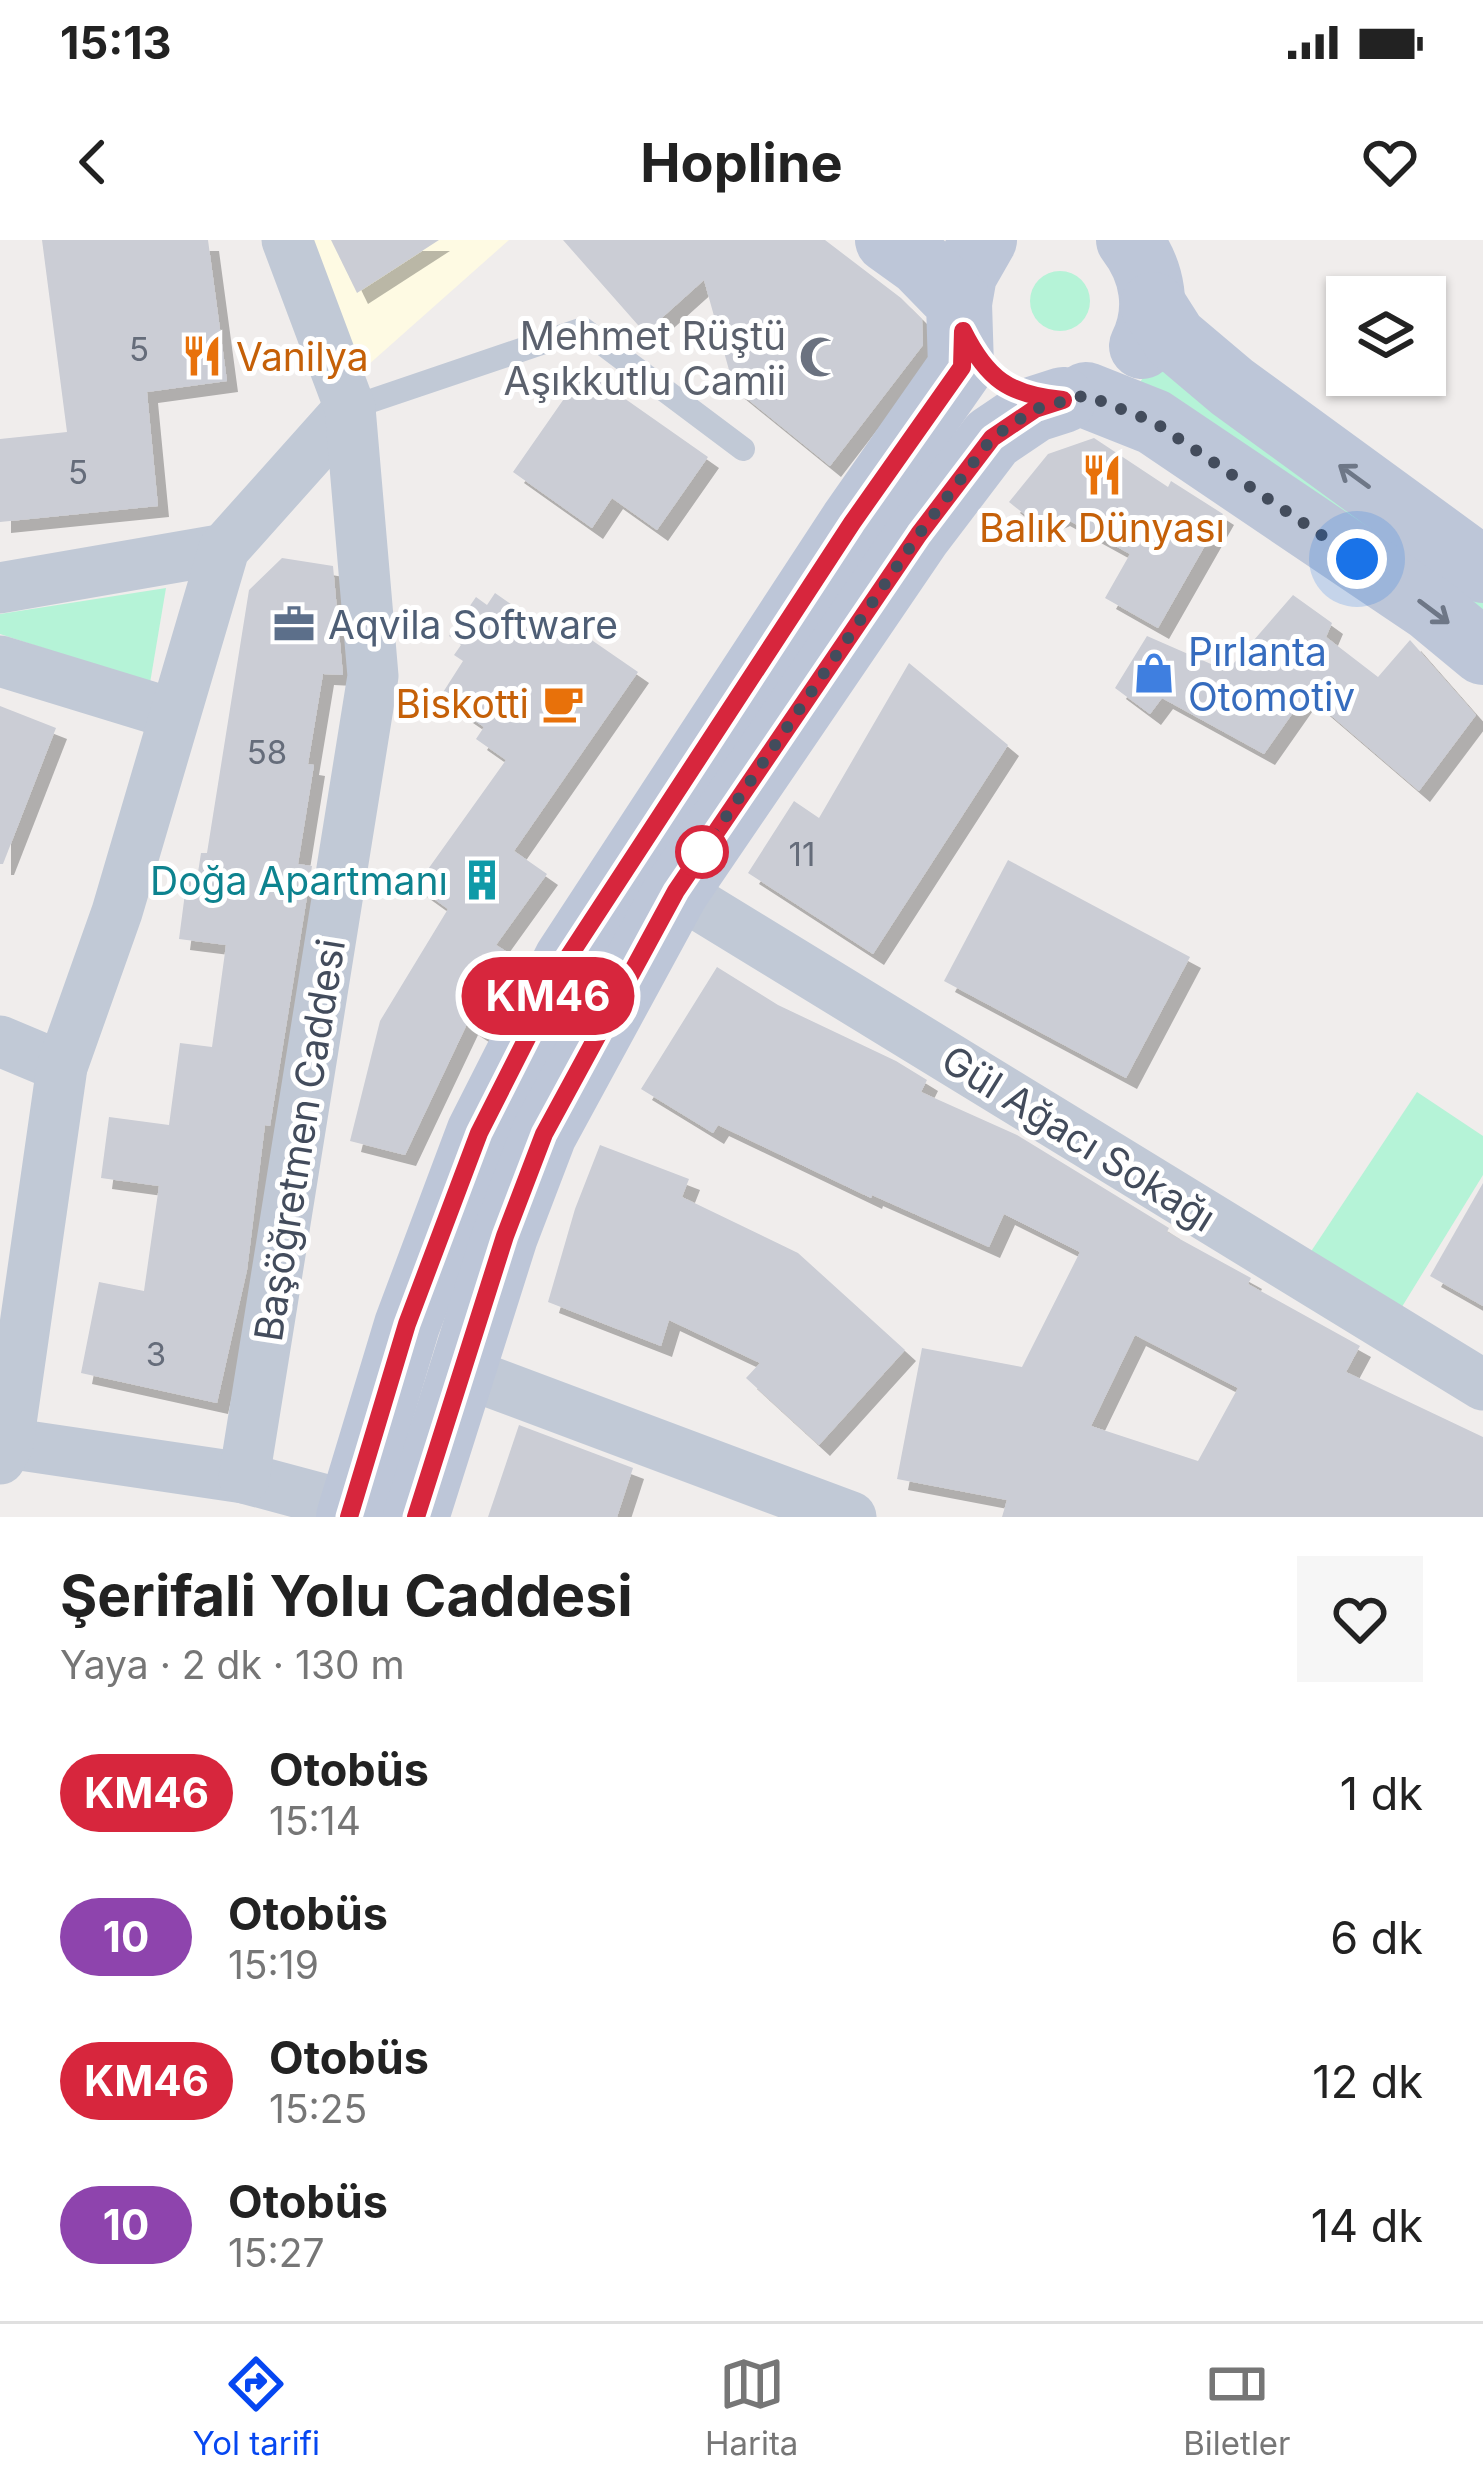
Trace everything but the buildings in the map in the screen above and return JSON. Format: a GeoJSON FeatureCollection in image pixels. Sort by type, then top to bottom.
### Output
{"type":"FeatureCollection","features":[{"type":"Feature","properties":{"kind":"street","name":"Başöğretmen Caddesi"},"geometry":{"type":"LineString","coordinates":[[244,1478],[373,676],[350,408],[287,240]]}},
{"type":"Feature","properties":{"kind":"street"},"geometry":{"type":"LineString","coordinates":[[889,240],[920,263],[961,317],[977,360],[1001,383],[1030,397],[1074,398],[1154,422],[1431,609],[1483,652]]}},
{"type":"Feature","properties":{"kind":"street"},"geometry":{"type":"LineString","coordinates":[[350,408],[224,549],[117,912],[62,1067],[2,1448],[244,1478],[350,1512],[407,1324],[479,1133],[567,959],[852,523],[962,367],[964,275],[984,240]]}},
{"type":"Feature","properties":{"kind":"street"},"geometry":{"type":"LineString","coordinates":[[416,1517],[460,1371],[544,1134],[676,891],[919,534],[992,438],[1035,409],[1113,382],[1134,361],[1148,334],[1146,262]]}},
{"type":"Feature","properties":{"kind":"street"},"geometry":{"type":"LineString","coordinates":[[1146,262],[1174,338],[1232,387],[1483,570]]}},
{"type":"Feature","properties":{"kind":"street"},"geometry":{"type":"LineString","coordinates":[[0,588],[224,549]]}},
{"type":"Feature","properties":{"kind":"street"},"geometry":{"type":"LineString","coordinates":[[0,661],[173,714]]}},
{"type":"Feature","properties":{"kind":"street","name":"Gül Ağacı Sokağı"},"geometry":{"type":"LineString","coordinates":[[676,891],[1483,1385]]}},
{"type":"Feature","properties":{"kind":"street"},"geometry":{"type":"LineString","coordinates":[[0,1041],[62,1067]]}},
{"type":"Feature","properties":{"kind":"street"},"geometry":{"type":"LineString","coordinates":[[460,1371],[851,1517]]}},
{"type":"Feature","properties":{"kind":"lane"},"geometry":{"type":"LineString","coordinates":[[350,408],[583,329],[743,449]]}},
{"type":"Feature","properties":{"kind":"shaded area"},"geometry":{"type":"Polygon","coordinates":[[[307,240],[509,240],[358,374],[307,240]]]}},
{"type":"Feature","properties":{"kind":"green space"},"geometry":{"type":"Polygon","coordinates":[[[1060,271],[1081,280],[1090,301],[1081,322],[1060,331],[1039,322],[1030,301],[1039,280],[1060,271]]]}},
{"type":"Feature","properties":{"kind":"green space"},"geometry":{"type":"Polygon","coordinates":[[[1157,356],[1483,599],[1483,625],[1137,387],[1157,356]]]}},
{"type":"Feature","properties":{"kind":"green space"},"geometry":{"type":"Polygon","coordinates":[[[166,588],[150,683],[0,634],[0,614],[166,588]]]}},
{"type":"Feature","properties":{"kind":"green space"},"geometry":{"type":"Polygon","coordinates":[[[1417,1092],[1483,1136],[1483,1175],[1400,1310],[1308,1256],[1417,1092]]]}},
{"type":"Feature","properties":{"kind":"bus line","name":"KM46"},"geometry":{"type":"LineString","coordinates":[[349,1517],[407,1324],[479,1133],[567,959],[852,523],[962,367],[963,331],[977,360],[1001,383],[1030,397],[1063,400],[1035,409],[992,438],[919,534],[676,891],[544,1134],[505,1236],[416,1517]]}},
{"type":"Feature","properties":{"kind":"place","name":"Vanilya"},"geometry":{"type":"Point","coordinates":[202,356]}},
{"type":"Feature","properties":{"kind":"place","name":"Mehmet Rüştü Aşıkkutlu Camii"},"geometry":{"type":"Point","coordinates":[820,357]}},
{"type":"Feature","properties":{"kind":"place","name":"Balık Dünyası"},"geometry":{"type":"Point","coordinates":[1102,475]}},
{"type":"Feature","properties":{"kind":"place","name":"Aqvila Software"},"geometry":{"type":"Point","coordinates":[294,624]}},
{"type":"Feature","properties":{"kind":"place","name":"Pırlanta Otomotiv"},"geometry":{"type":"Point","coordinates":[1154,673]}},
{"type":"Feature","properties":{"kind":"place","name":"Biskotti"},"geometry":{"type":"Point","coordinates":[563,703]}},
{"type":"Feature","properties":{"kind":"place","name":"Doğa Apartmanı"},"geometry":{"type":"Point","coordinates":[482,880]}},
{"type":"Feature","properties":{"kind":"route"},"geometry":{"type":"LineString","coordinates":[[702,852],[919,534],[992,438],[1035,409],[1086,395],[1154,422],[1357,559]]}}]}
